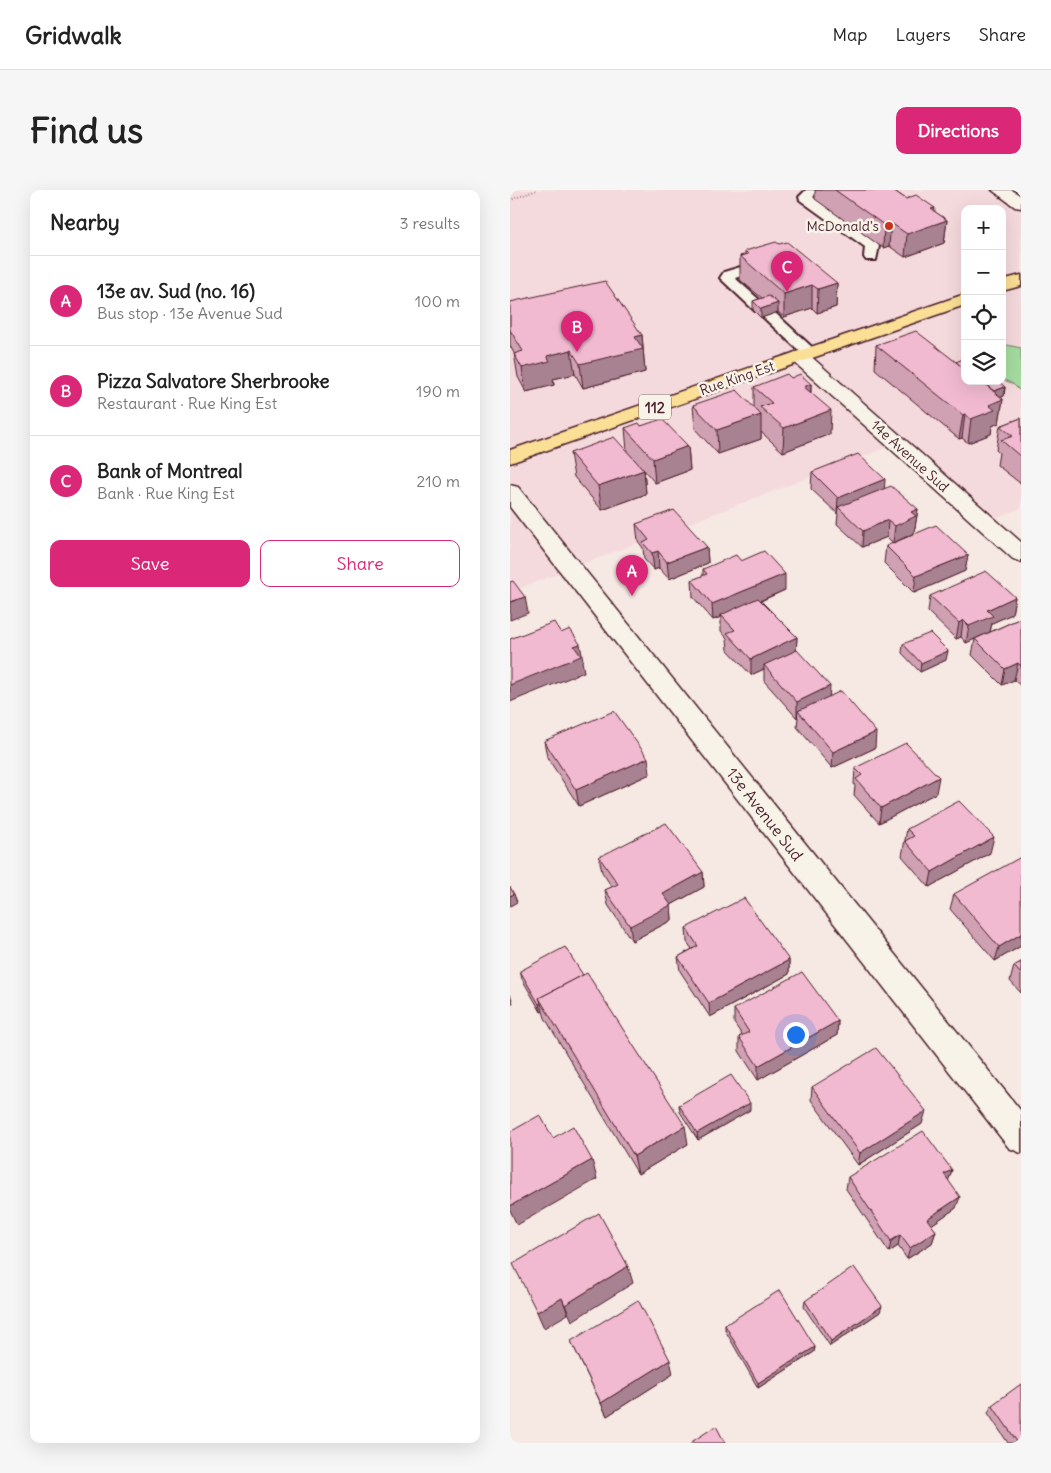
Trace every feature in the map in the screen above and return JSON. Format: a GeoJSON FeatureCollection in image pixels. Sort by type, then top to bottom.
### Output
{"type":"FeatureCollection","features":[{"type":"Feature","properties":{"kind":"main road"},"geometry":{"type":"LineString","coordinates":[[1000,190],[1021,204]]}},
{"type":"Feature","properties":{"kind":"main road"},"geometry":{"type":"LineString","coordinates":[[1006,285],[1021,280]]}},
{"type":"Feature","properties":{"kind":"main road","name":"Rue King Est"},"geometry":{"type":"LineString","coordinates":[[510,457],[961,300]]}},
{"type":"Feature","properties":{"kind":"main road","name":"14e Avenue Sud"},"geometry":{"type":"LineString","coordinates":[[805,355],[1021,554]]}},
{"type":"Feature","properties":{"kind":"main road","name":"13e Avenue Sud"},"geometry":{"type":"LineString","coordinates":[[510,492],[1021,1137]]}},
{"type":"Feature","properties":{"kind":"lane"},"geometry":{"type":"LineString","coordinates":[[814,190],[805,197],[872,246],[870,257]]}},
{"type":"Feature","properties":{"kind":"lane"},"geometry":{"type":"LineString","coordinates":[[781,259],[729,275],[727,278],[764,312],[805,355]]}},
{"type":"Feature","properties":{"kind":"path"},"geometry":{"type":"LineString","coordinates":[[510,200],[537,190]]}},
{"type":"Feature","properties":{"kind":"shaded area"},"geometry":{"type":"Polygon","coordinates":[[[510,190],[1021,190],[1021,508],[986,523],[896,444],[510,592],[510,190]]]}},
{"type":"Feature","properties":{"kind":"green space"},"geometry":{"type":"Polygon","coordinates":[[[1006,345],[1021,348],[1021,392],[1013,384],[1006,381],[1006,345]]]}},
{"type":"Feature","properties":{"kind":"building"},"geometry":{"type":"Polygon","coordinates":[[[835,190],[893,190],[906,199],[916,195],[935,208],[931,209],[947,220],[907,234],[891,223],[884,225],[835,190]]]}},
{"type":"Feature","properties":{"kind":"building"},"geometry":{"type":"Polygon","coordinates":[[[776,242],[779,244],[787,242],[837,283],[818,289],[812,285],[784,294],[740,256],[748,254],[745,251],[776,242]]]}},
{"type":"Feature","properties":{"kind":"building"},"geometry":{"type":"Polygon","coordinates":[[[605,281],[642,335],[635,337],[643,349],[580,364],[571,350],[547,356],[550,361],[522,368],[514,354],[523,351],[510,330],[510,302],[605,281]]]}},
{"type":"Feature","properties":{"kind":"building"},"geometry":{"type":"Polygon","coordinates":[[[769,296],[778,303],[761,309],[753,301],[769,296]]]}},
{"type":"Feature","properties":{"kind":"building"},"geometry":{"type":"Polygon","coordinates":[[[916,331],[961,366],[961,385],[986,385],[1003,399],[989,405],[995,410],[971,419],[965,414],[963,415],[876,345],[916,331]]]}},
{"type":"Feature","properties":{"kind":"building"},"geometry":{"type":"Polygon","coordinates":[[[787,374],[791,378],[800,374],[811,384],[804,387],[831,410],[784,428],[760,407],[772,403],[754,387],[787,374]]]}},
{"type":"Feature","properties":{"kind":"building"},"geometry":{"type":"Polygon","coordinates":[[[986,385],[1003,385],[1005,387],[994,391],[986,385]]]}},
{"type":"Feature","properties":{"kind":"building"},"geometry":{"type":"Polygon","coordinates":[[[737,390],[761,415],[717,430],[693,405],[737,390]]]}},
{"type":"Feature","properties":{"kind":"building"},"geometry":{"type":"Polygon","coordinates":[[[1021,418],[1021,457],[1001,440],[1013,436],[1000,426],[1021,418]]]}},
{"type":"Feature","properties":{"kind":"building"},"geometry":{"type":"Polygon","coordinates":[[[662,419],[688,446],[653,459],[625,428],[639,423],[641,426],[662,419]]]}},
{"type":"Feature","properties":{"kind":"building"},"geometry":{"type":"Polygon","coordinates":[[[614,437],[644,470],[598,486],[570,453],[614,437]]]}},
{"type":"Feature","properties":{"kind":"building"},"geometry":{"type":"Polygon","coordinates":[[[858,454],[885,479],[838,498],[812,472],[858,454]]]}},
{"type":"Feature","properties":{"kind":"building"},"geometry":{"type":"Polygon","coordinates":[[[891,486],[918,509],[911,512],[916,516],[895,526],[888,520],[863,531],[838,507],[891,486]]]}},
{"type":"Feature","properties":{"kind":"building"},"geometry":{"type":"Polygon","coordinates":[[[674,510],[707,547],[667,562],[658,551],[652,553],[643,543],[649,540],[636,524],[674,510]]]}},
{"type":"Feature","properties":{"kind":"building"},"geometry":{"type":"Polygon","coordinates":[[[936,525],[968,555],[916,576],[886,546],[936,525]]]}},
{"type":"Feature","properties":{"kind":"building"},"geometry":{"type":"Polygon","coordinates":[[[764,551],[785,574],[712,604],[692,580],[707,574],[703,569],[736,555],[741,561],[764,551]]]}},
{"type":"Feature","properties":{"kind":"building"},"geometry":{"type":"Polygon","coordinates":[[[986,571],[1015,597],[987,610],[993,616],[969,626],[963,620],[959,623],[930,596],[986,571]]]}},
{"type":"Feature","properties":{"kind":"building"},"geometry":{"type":"Polygon","coordinates":[[[513,581],[525,597],[510,602],[510,582],[513,581]]]}},
{"type":"Feature","properties":{"kind":"building"},"geometry":{"type":"Polygon","coordinates":[[[758,598],[797,637],[751,659],[727,633],[735,630],[721,615],[758,598]]]}},
{"type":"Feature","properties":{"kind":"building"},"geometry":{"type":"Polygon","coordinates":[[[1021,618],[1021,666],[1018,663],[1005,669],[975,639],[1021,618]]]}},
{"type":"Feature","properties":{"kind":"building"},"geometry":{"type":"Polygon","coordinates":[[[554,622],[561,633],[570,629],[580,644],[574,646],[581,656],[510,685],[510,639],[554,622]]]}},
{"type":"Feature","properties":{"kind":"building"},"geometry":{"type":"Polygon","coordinates":[[[930,633],[948,651],[921,663],[903,644],[930,633]]]}},
{"type":"Feature","properties":{"kind":"building"},"geometry":{"type":"Polygon","coordinates":[[[797,650],[830,686],[797,702],[764,665],[797,650]]]}},
{"type":"Feature","properties":{"kind":"building"},"geometry":{"type":"Polygon","coordinates":[[[841,691],[876,732],[833,752],[798,711],[841,691]]]}},
{"type":"Feature","properties":{"kind":"building"},"geometry":{"type":"Polygon","coordinates":[[[614,711],[648,758],[576,790],[544,741],[614,711]]]}},
{"type":"Feature","properties":{"kind":"building"},"geometry":{"type":"Polygon","coordinates":[[[906,743],[939,777],[881,808],[856,779],[862,775],[855,768],[906,743]]]}},
{"type":"Feature","properties":{"kind":"building"},"geometry":{"type":"Polygon","coordinates":[[[959,801],[994,837],[932,872],[905,841],[914,836],[907,829],[959,801]]]}},
{"type":"Feature","properties":{"kind":"building"},"geometry":{"type":"Polygon","coordinates":[[[666,823],[703,872],[663,894],[671,905],[630,926],[605,890],[618,884],[599,857],[666,823]]]}},
{"type":"Feature","properties":{"kind":"building"},"geometry":{"type":"Polygon","coordinates":[[[1021,857],[1021,934],[999,947],[954,894],[1021,857]]]}},
{"type":"Feature","properties":{"kind":"building"},"geometry":{"type":"Polygon","coordinates":[[[510,887],[514,894],[510,896],[510,887]]]}},
{"type":"Feature","properties":{"kind":"building"},"geometry":{"type":"Polygon","coordinates":[[[744,898],[789,960],[709,1003],[678,957],[698,946],[686,928],[744,898]]]}},
{"type":"Feature","properties":{"kind":"building"},"geometry":{"type":"Polygon","coordinates":[[[565,947],[583,975],[539,998],[541,1003],[539,1004],[520,971],[565,947]]]}},
{"type":"Feature","properties":{"kind":"building"},"geometry":{"type":"Polygon","coordinates":[[[1021,962],[1021,974],[1014,966],[1021,962]]]}},
{"type":"Feature","properties":{"kind":"building"},"geometry":{"type":"Polygon","coordinates":[[[802,972],[838,1021],[758,1066],[739,1037],[749,1032],[734,1009],[802,972]]]}},
{"type":"Feature","properties":{"kind":"building"},"geometry":{"type":"Polygon","coordinates":[[[587,973],[685,1126],[634,1156],[539,998],[587,973]]]}},
{"type":"Feature","properties":{"kind":"building"},"geometry":{"type":"Polygon","coordinates":[[[876,1048],[926,1111],[860,1153],[812,1087],[876,1048]]]}},
{"type":"Feature","properties":{"kind":"building"},"geometry":{"type":"Polygon","coordinates":[[[731,1075],[750,1103],[697,1133],[679,1105],[731,1075]]]}},
{"type":"Feature","properties":{"kind":"building"},"geometry":{"type":"Polygon","coordinates":[[[540,1115],[553,1138],[573,1126],[592,1160],[510,1206],[510,1132],[540,1115]]]}},
{"type":"Feature","properties":{"kind":"building"},"geometry":{"type":"Polygon","coordinates":[[[923,1131],[952,1170],[944,1174],[960,1197],[927,1219],[936,1231],[910,1248],[900,1235],[891,1241],[848,1177],[923,1131]]]}},
{"type":"Feature","properties":{"kind":"building"},"geometry":{"type":"Polygon","coordinates":[[[599,1213],[628,1266],[565,1305],[562,1298],[537,1312],[513,1264],[599,1213]]]}},
{"type":"Feature","properties":{"kind":"building"},"geometry":{"type":"Polygon","coordinates":[[[854,1267],[882,1306],[831,1341],[805,1301],[854,1267]]]}},
{"type":"Feature","properties":{"kind":"building"},"geometry":{"type":"Polygon","coordinates":[[[780,1290],[815,1347],[758,1383],[725,1325],[780,1290]]]}},
{"type":"Feature","properties":{"kind":"building"},"geometry":{"type":"Polygon","coordinates":[[[638,1300],[670,1360],[601,1403],[571,1341],[638,1300]]]}},
{"type":"Feature","properties":{"kind":"building"},"geometry":{"type":"Polygon","coordinates":[[[1021,1384],[1021,1443],[1018,1443],[992,1405],[1021,1384]]]}},
{"type":"Feature","properties":{"kind":"building"},"geometry":{"type":"Polygon","coordinates":[[[716,1426],[725,1443],[690,1443],[716,1426]]]}},
{"type":"Feature","properties":{"kind":"place","name":"McDonald's"},"geometry":{"type":"Point","coordinates":[889,226]}},
{"type":"Feature","properties":{"kind":"place","name":"Bank of Montreal"},"geometry":{"type":"Point","coordinates":[787,292]}},
{"type":"Feature","properties":{"kind":"place","name":"Pizza Salvatore Sherbrooke"},"geometry":{"type":"Point","coordinates":[577,352]}},
{"type":"Feature","properties":{"kind":"place","name":"13e av. Sud (no. 16)"},"geometry":{"type":"Point","coordinates":[632,596]}}]}
